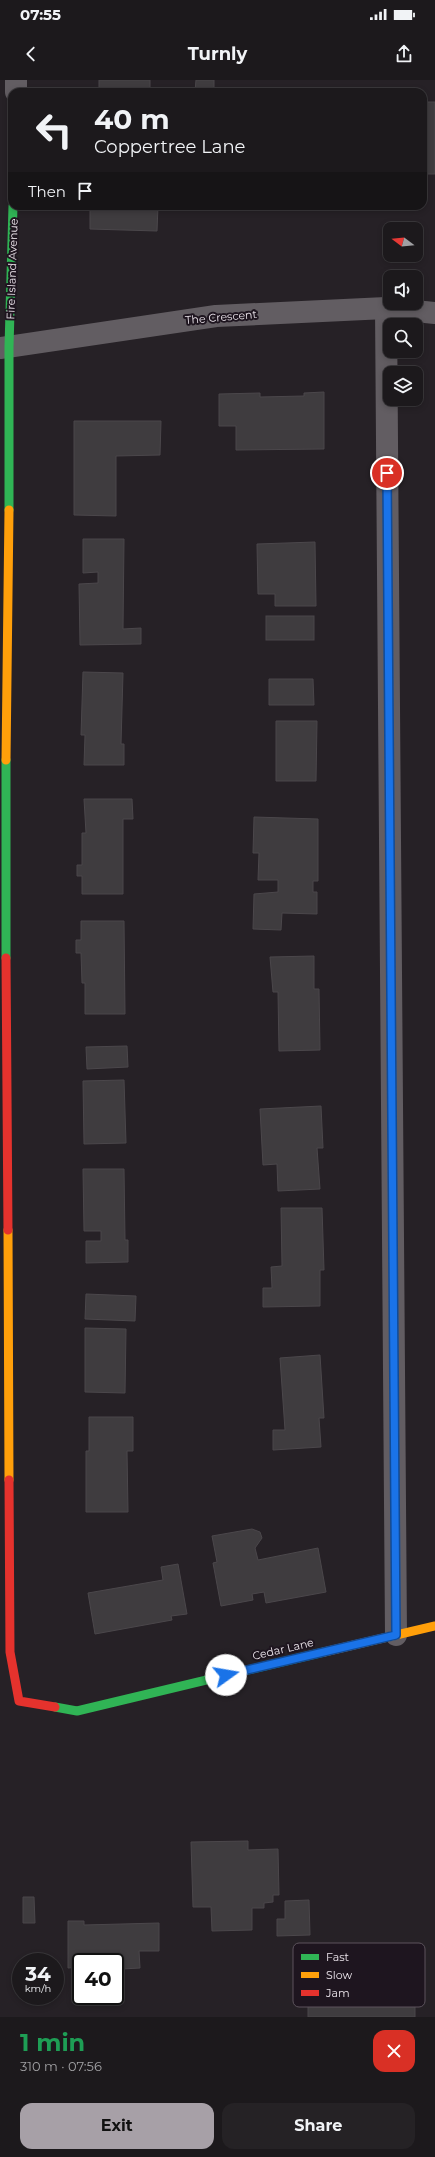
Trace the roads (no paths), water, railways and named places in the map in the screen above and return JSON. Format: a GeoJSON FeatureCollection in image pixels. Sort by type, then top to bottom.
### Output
{"type":"FeatureCollection","features":[{"type":"Feature","properties":{"kind":"street","name":"Fire Island Avenue"},"geometry":{"type":"LineString","coordinates":[[13,210],[4,347],[10,392],[2,806],[5,1422],[10,1652],[19,1701]]}},
{"type":"Feature","properties":{"kind":"street","name":"The Crescent"},"geometry":{"type":"LineString","coordinates":[[4,347],[216,316],[383,308]]}},
{"type":"Feature","properties":{"kind":"street"},"geometry":{"type":"LineString","coordinates":[[386,310],[396,1635]]}},
{"type":"Feature","properties":{"kind":"street","name":"The Crescent"},"geometry":{"type":"LineString","coordinates":[[406,310],[435,313]]}},
{"type":"Feature","properties":{"kind":"street","name":"Cedar Lane"},"geometry":{"type":"LineString","coordinates":[[19,1701],[77,1711],[435,1626]]}}]}
